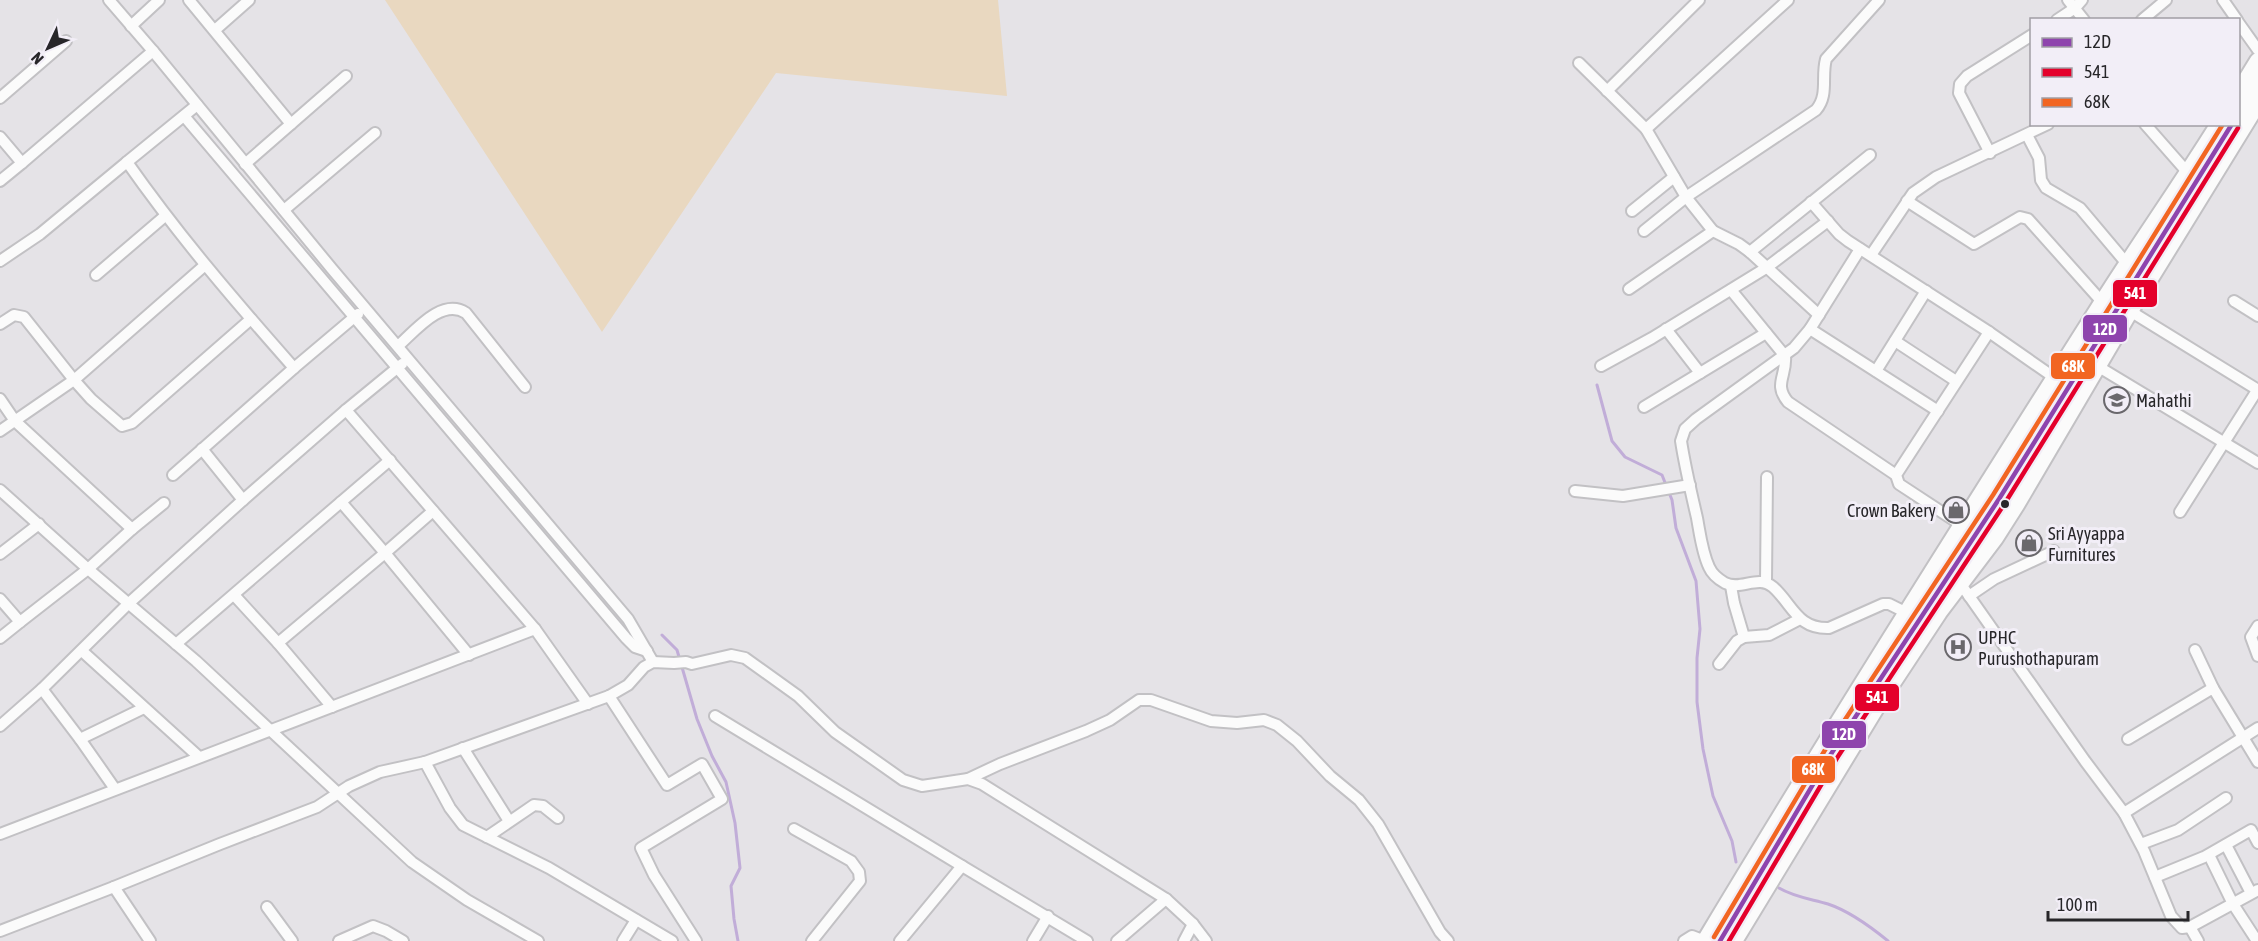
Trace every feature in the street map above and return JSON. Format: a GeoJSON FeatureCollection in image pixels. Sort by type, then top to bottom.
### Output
{"type":"FeatureCollection","features":[{"type":"Feature","properties":{"kind":"main road"},"geometry":{"type":"LineString","coordinates":[[2240,89],[2258,61]]}},
{"type":"Feature","properties":{"kind":"main road"},"geometry":{"type":"LineString","coordinates":[[2240,111],[2258,82]]}},
{"type":"Feature","properties":{"kind":"main road"},"geometry":{"type":"LineString","coordinates":[[1705,941],[1802,779],[2055,378],[2086,358],[2130,311],[2258,103]]}},
{"type":"Feature","properties":{"kind":"main road"},"geometry":{"type":"LineString","coordinates":[[1734,941],[1875,709],[1964,589],[2016,505],[2086,358],[2103,303],[2217,126]]}},
{"type":"Feature","properties":{"kind":"main road"},"geometry":{"type":"LineString","coordinates":[[1720,941],[1827,761],[1990,513],[2231,126]]}},
{"type":"Feature","properties":{"kind":"street"},"geometry":{"type":"LineString","coordinates":[[109,0],[627,620],[653,662]]}},
{"type":"Feature","properties":{"kind":"street"},"geometry":{"type":"LineString","coordinates":[[131,26],[159,0]]}},
{"type":"Feature","properties":{"kind":"street"},"geometry":{"type":"LineString","coordinates":[[189,0],[291,124]]}},
{"type":"Feature","properties":{"kind":"street"},"geometry":{"type":"LineString","coordinates":[[214,30],[249,0]]}},
{"type":"Feature","properties":{"kind":"street"},"geometry":{"type":"LineString","coordinates":[[1607,91],[1700,0]]}},
{"type":"Feature","properties":{"kind":"street"},"geometry":{"type":"LineString","coordinates":[[1646,129],[1788,0]]}},
{"type":"Feature","properties":{"kind":"street"},"geometry":{"type":"LineString","coordinates":[[1644,231],[1686,197],[1816,110],[1824,97],[1826,59],[1879,0]]}},
{"type":"Feature","properties":{"kind":"street"},"geometry":{"type":"LineString","coordinates":[[2144,18],[2166,0]]}},
{"type":"Feature","properties":{"kind":"street"},"geometry":{"type":"LineString","coordinates":[[2223,0],[2236,18]]}},
{"type":"Feature","properties":{"kind":"street"},"geometry":{"type":"LineString","coordinates":[[2059,18],[2075,3],[2083,18]]}},
{"type":"Feature","properties":{"kind":"street"},"geometry":{"type":"LineString","coordinates":[[2240,24],[2258,50]]}},
{"type":"Feature","properties":{"kind":"street"},"geometry":{"type":"LineString","coordinates":[[1990,153],[1959,93],[1960,84],[1967,76],[2030,36]]}},
{"type":"Feature","properties":{"kind":"street"},"geometry":{"type":"LineString","coordinates":[[0,98],[66,40]]}},
{"type":"Feature","properties":{"kind":"street"},"geometry":{"type":"LineString","coordinates":[[0,181],[153,51]]}},
{"type":"Feature","properties":{"kind":"street"},"geometry":{"type":"LineString","coordinates":[[1579,63],[1646,129],[1686,197],[1713,231],[1750,252],[1819,315]]}},
{"type":"Feature","properties":{"kind":"street"},"geometry":{"type":"LineString","coordinates":[[245,164],[346,76]]}},
{"type":"Feature","properties":{"kind":"street"},"geometry":{"type":"LineString","coordinates":[[0,261],[40,234],[197,105]]}},
{"type":"Feature","properties":{"kind":"street"},"geometry":{"type":"LineString","coordinates":[[184,116],[626,638],[635,647],[647,651]]}},
{"type":"Feature","properties":{"kind":"street"},"geometry":{"type":"LineString","coordinates":[[1871,255],[1919,187],[2044,126]]}},
{"type":"Feature","properties":{"kind":"street"},"geometry":{"type":"LineString","coordinates":[[2147,126],[2188,173]]}},
{"type":"Feature","properties":{"kind":"street"},"geometry":{"type":"LineString","coordinates":[[284,210],[375,133]]}},
{"type":"Feature","properties":{"kind":"street"},"geometry":{"type":"LineString","coordinates":[[2027,135],[2039,158],[2041,180],[2046,188],[2080,208],[2128,265]]}},
{"type":"Feature","properties":{"kind":"street"},"geometry":{"type":"LineString","coordinates":[[0,137],[22,163]]}},
{"type":"Feature","properties":{"kind":"street"},"geometry":{"type":"LineString","coordinates":[[223,161],[235,151]]}},
{"type":"Feature","properties":{"kind":"street"},"geometry":{"type":"LineString","coordinates":[[1750,252],[1870,154]]}},
{"type":"Feature","properties":{"kind":"street"},"geometry":{"type":"LineString","coordinates":[[127,162],[204,266],[294,368]]}},
{"type":"Feature","properties":{"kind":"street"},"geometry":{"type":"LineString","coordinates":[[1632,211],[1674,177]]}},
{"type":"Feature","properties":{"kind":"street"},"geometry":{"type":"LineString","coordinates":[[1907,201],[1974,244],[2024,217],[2103,303]]}},
{"type":"Feature","properties":{"kind":"street"},"geometry":{"type":"LineString","coordinates":[[1811,202],[1839,234],[2055,378]]}},
{"type":"Feature","properties":{"kind":"street"},"geometry":{"type":"LineString","coordinates":[[96,275],[165,216]]}},
{"type":"Feature","properties":{"kind":"street"},"geometry":{"type":"LineString","coordinates":[[1601,366],[1766,268],[1828,221]]}},
{"type":"Feature","properties":{"kind":"street"},"geometry":{"type":"LineString","coordinates":[[1629,289],[1713,231]]}},
{"type":"Feature","properties":{"kind":"street"},"geometry":{"type":"LineString","coordinates":[[1860,249],[1810,329],[1785,356],[1685,429],[1681,441],[1709,566],[1721,580],[1731,586],[1758,581],[1766,582],[1774,588],[1800,619],[1810,626],[1829,628],[1883,604],[1889,604],[1907,613]]}},
{"type":"Feature","properties":{"kind":"street"},"geometry":{"type":"LineString","coordinates":[[0,431],[74,380],[204,266]]}},
{"type":"Feature","properties":{"kind":"street"},"geometry":{"type":"LineString","coordinates":[[1731,290],[1785,356],[1780,390],[1788,402],[1896,475],[1899,484],[1963,526]]}},
{"type":"Feature","properties":{"kind":"street"},"geometry":{"type":"LineString","coordinates":[[1876,371],[1926,291]]}},
{"type":"Feature","properties":{"kind":"street"},"geometry":{"type":"LineString","coordinates":[[2234,301],[2258,316]]}},
{"type":"Feature","properties":{"kind":"street"},"geometry":{"type":"LineString","coordinates":[[174,475],[365,308]]}},
{"type":"Feature","properties":{"kind":"street"},"geometry":{"type":"LineString","coordinates":[[398,346],[439,311],[447,308],[461,310],[466,313],[525,387]]}},
{"type":"Feature","properties":{"kind":"street"},"geometry":{"type":"LineString","coordinates":[[2130,311],[2258,390],[2180,512]]}},
{"type":"Feature","properties":{"kind":"street"},"geometry":{"type":"LineString","coordinates":[[0,324],[14,315],[24,317],[74,380],[122,426],[132,423],[251,319]]}},
{"type":"Feature","properties":{"kind":"street"},"geometry":{"type":"LineString","coordinates":[[1666,329],[1700,373]]}},
{"type":"Feature","properties":{"kind":"street"},"geometry":{"type":"LineString","coordinates":[[1810,329],[1938,411]]}},
{"type":"Feature","properties":{"kind":"street"},"geometry":{"type":"LineString","coordinates":[[1896,475],[1989,332]]}},
{"type":"Feature","properties":{"kind":"street"},"geometry":{"type":"LineString","coordinates":[[1644,407],[1766,333]]}},
{"type":"Feature","properties":{"kind":"street"},"geometry":{"type":"LineString","coordinates":[[1895,341],[1956,381]]}},
{"type":"Feature","properties":{"kind":"street"},"geometry":{"type":"LineString","coordinates":[[0,726],[82,651],[128,604],[243,500],[409,358]]}},
{"type":"Feature","properties":{"kind":"street"},"geometry":{"type":"LineString","coordinates":[[2086,358],[2258,463]]}},
{"type":"Feature","properties":{"kind":"street"},"geometry":{"type":"LineString","coordinates":[[0,399],[15,421],[132,529]]}},
{"type":"Feature","properties":{"kind":"street"},"geometry":{"type":"LineString","coordinates":[[346,410],[536,630],[588,704]]}},
{"type":"Feature","properties":{"kind":"street"},"geometry":{"type":"LineString","coordinates":[[202,449],[243,500]]}},
{"type":"Feature","properties":{"kind":"street"},"geometry":{"type":"LineString","coordinates":[[176,644],[390,460]]}},
{"type":"Feature","properties":{"kind":"street"},"geometry":{"type":"LineString","coordinates":[[1766,582],[1767,477]]}},
{"type":"Feature","properties":{"kind":"street"},"geometry":{"type":"LineString","coordinates":[[1575,491],[1623,496],[1690,485]]}},
{"type":"Feature","properties":{"kind":"street"},"geometry":{"type":"LineString","coordinates":[[0,490],[271,730],[396,849],[426,874],[535,940]]}},
{"type":"Feature","properties":{"kind":"street"},"geometry":{"type":"LineString","coordinates":[[341,502],[469,655]]}},
{"type":"Feature","properties":{"kind":"street"},"geometry":{"type":"LineString","coordinates":[[0,638],[88,569],[164,503]]}},
{"type":"Feature","properties":{"kind":"street"},"geometry":{"type":"LineString","coordinates":[[278,643],[433,511]]}},
{"type":"Feature","properties":{"kind":"street"},"geometry":{"type":"LineString","coordinates":[[0,554],[39,524]]}},
{"type":"Feature","properties":{"kind":"street"},"geometry":{"type":"LineString","coordinates":[[2054,551],[1994,579],[1964,589],[2124,813],[2141,844],[2171,916],[2182,928],[2190,927],[2255,891],[2226,845]]}},
{"type":"Feature","properties":{"kind":"street"},"geometry":{"type":"LineString","coordinates":[[1731,586],[1744,637]]}},
{"type":"Feature","properties":{"kind":"street"},"geometry":{"type":"LineString","coordinates":[[234,595],[332,707]]}},
{"type":"Feature","properties":{"kind":"street"},"geometry":{"type":"LineString","coordinates":[[0,599],[20,622]]}},
{"type":"Feature","properties":{"kind":"street"},"geometry":{"type":"LineString","coordinates":[[1719,664],[1737,641],[1744,637],[1769,635],[1800,619]]}},
{"type":"Feature","properties":{"kind":"street"},"geometry":{"type":"LineString","coordinates":[[2258,626],[2251,637],[2258,656]]}},
{"type":"Feature","properties":{"kind":"street"},"geometry":{"type":"LineString","coordinates":[[0,834],[536,630]]}},
{"type":"Feature","properties":{"kind":"street"},"geometry":{"type":"LineString","coordinates":[[2195,650],[2213,688],[2258,762]]}},
{"type":"Feature","properties":{"kind":"street"},"geometry":{"type":"LineString","coordinates":[[82,651],[199,757]]}},
{"type":"Feature","properties":{"kind":"street"},"geometry":{"type":"LineString","coordinates":[[0,931],[317,807],[349,786],[380,772],[425,762],[609,696],[628,685],[644,666],[653,662],[692,664],[731,655],[745,658],[798,696],[835,732],[903,780],[922,786],[968,779],[1110,720],[1139,700],[1151,700],[1210,721],[1237,723],[1264,720],[1277,725],[1297,741],[1330,776],[1366,808],[1378,824],[1440,932],[1448,941]]}},
{"type":"Feature","properties":{"kind":"street"},"geometry":{"type":"LineString","coordinates":[[2128,739],[2213,688]]}},
{"type":"Feature","properties":{"kind":"street"},"geometry":{"type":"LineString","coordinates":[[42,689],[115,789]]}},
{"type":"Feature","properties":{"kind":"street"},"geometry":{"type":"LineString","coordinates":[[609,696],[667,785],[702,764],[722,799],[641,848],[654,875],[696,941]]}},
{"type":"Feature","properties":{"kind":"street"},"geometry":{"type":"LineString","coordinates":[[80,739],[144,708]]}},
{"type":"Feature","properties":{"kind":"street"},"geometry":{"type":"LineString","coordinates":[[715,716],[1087,941]]}},
{"type":"Feature","properties":{"kind":"street"},"geometry":{"type":"LineString","coordinates":[[2124,813],[2258,728]]}},
{"type":"Feature","properties":{"kind":"street"},"geometry":{"type":"LineString","coordinates":[[463,748],[509,821]]}},
{"type":"Feature","properties":{"kind":"street"},"geometry":{"type":"LineString","coordinates":[[425,762],[457,819],[469,829],[549,868],[672,941]]}},
{"type":"Feature","properties":{"kind":"street"},"geometry":{"type":"LineString","coordinates":[[968,779],[982,784],[1166,899],[1193,924],[1206,941]]}},
{"type":"Feature","properties":{"kind":"street"},"geometry":{"type":"LineString","coordinates":[[2141,844],[2178,830],[2226,798]]}},
{"type":"Feature","properties":{"kind":"street"},"geometry":{"type":"LineString","coordinates":[[487,837],[534,805],[547,807],[558,818]]}},
{"type":"Feature","properties":{"kind":"street"},"geometry":{"type":"LineString","coordinates":[[794,829],[851,861],[859,872],[860,881],[812,941]]}},
{"type":"Feature","properties":{"kind":"street"},"geometry":{"type":"LineString","coordinates":[[2155,877],[2209,855],[2251,830],[2258,843]]}},
{"type":"Feature","properties":{"kind":"street"},"geometry":{"type":"LineString","coordinates":[[2209,855],[2233,904],[2257,941]]}},
{"type":"Feature","properties":{"kind":"street"},"geometry":{"type":"LineString","coordinates":[[900,941],[962,866]]}},
{"type":"Feature","properties":{"kind":"street"},"geometry":{"type":"LineString","coordinates":[[114,887],[150,941]]}},
{"type":"Feature","properties":{"kind":"street"},"geometry":{"type":"LineString","coordinates":[[1117,941],[1166,899]]}},
{"type":"Feature","properties":{"kind":"street"},"geometry":{"type":"LineString","coordinates":[[267,907],[292,941]]}},
{"type":"Feature","properties":{"kind":"street"},"geometry":{"type":"LineString","coordinates":[[1033,941],[1048,916]]}},
{"type":"Feature","properties":{"kind":"street"},"geometry":{"type":"LineString","coordinates":[[623,941],[636,920]]}},
{"type":"Feature","properties":{"kind":"street"},"geometry":{"type":"LineString","coordinates":[[1184,941],[1193,924]]}},
{"type":"Feature","properties":{"kind":"street"},"geometry":{"type":"LineString","coordinates":[[339,941],[373,926],[386,930],[403,941]]}},
{"type":"Feature","properties":{"kind":"street"},"geometry":{"type":"LineString","coordinates":[[2190,927],[2198,941]]}},
{"type":"Feature","properties":{"kind":"street"},"geometry":{"type":"LineString","coordinates":[[1684,941],[1692,936],[1705,941]]}},
{"type":"Feature","properties":{"kind":"shaded area"},"geometry":{"type":"Polygon","coordinates":[[[385,0],[998,0],[1007,96],[776,73],[602,332],[385,0]]]}},
{"type":"Feature","properties":{"kind":"waterway"},"geometry":{"type":"LineString","coordinates":[[1597,385],[1612,441],[1625,457],[1662,475],[1672,500],[1676,528],[1696,581],[1700,629],[1697,658],[1697,702],[1703,749],[1713,796],[1732,841],[1736,862]]}},
{"type":"Feature","properties":{"kind":"waterway"},"geometry":{"type":"LineString","coordinates":[[662,635],[677,650],[697,719],[712,756],[726,782],[735,823],[740,868],[731,886],[738,941]]}},
{"type":"Feature","properties":{"kind":"waterway"},"geometry":{"type":"LineString","coordinates":[[1779,888],[1844,911],[1888,941]]}},
{"type":"Feature","properties":{"kind":"transit line","name":"68K"},"geometry":{"type":"LineString","coordinates":[[1714,937],[1825,750],[1993,495],[2222,126]]}},
{"type":"Feature","properties":{"kind":"transit line","name":"12D"},"geometry":{"type":"LineString","coordinates":[[1720,941],[1831,754],[1999,499],[2231,126]]}},
{"type":"Feature","properties":{"kind":"transit line","name":"541"},"geometry":{"type":"LineString","coordinates":[[1729,941],[1837,758],[2005,503],[2238,128]]}},
{"type":"Feature","properties":{"kind":"place","name":"Mahathi"},"geometry":{"type":"Point","coordinates":[2117,400]}},
{"type":"Feature","properties":{"kind":"place","name":"Crown Bakery"},"geometry":{"type":"Point","coordinates":[1956,510]}},
{"type":"Feature","properties":{"kind":"place","name":"Sri Ayyappa Furnitures"},"geometry":{"type":"Point","coordinates":[2029,543]}},
{"type":"Feature","properties":{"kind":"place","name":"UPHC Purushothapuram"},"geometry":{"type":"Point","coordinates":[1958,647]}}]}
